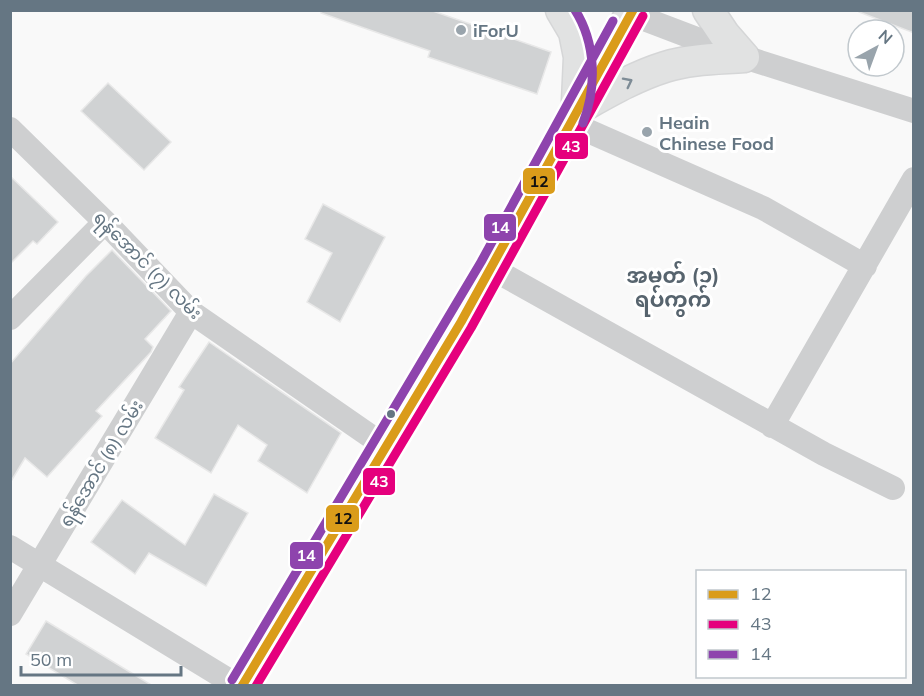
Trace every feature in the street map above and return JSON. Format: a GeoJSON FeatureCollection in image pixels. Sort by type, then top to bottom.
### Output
{"type":"FeatureCollection","features":[{"type":"Feature","properties":{"kind":"main road"},"geometry":{"type":"LineString","coordinates":[[561,10],[574,32],[579,57],[573,117]]}},
{"type":"Feature","properties":{"kind":"main road"},"geometry":{"type":"LineString","coordinates":[[708,10],[724,34],[744,57]]}},
{"type":"Feature","properties":{"kind":"main road"},"geometry":{"type":"LineString","coordinates":[[240,686],[386,447],[491,268],[627,12]]}},
{"type":"Feature","properties":{"kind":"main road"},"geometry":{"type":"LineString","coordinates":[[573,117],[631,80],[666,66],[701,60],[744,57]]}},
{"type":"Feature","properties":{"kind":"street"},"geometry":{"type":"LineString","coordinates":[[627,12],[744,57],[914,111]]}},
{"type":"Feature","properties":{"kind":"street"},"geometry":{"type":"LineString","coordinates":[[573,117],[763,208],[865,266]]}},
{"type":"Feature","properties":{"kind":"street","name":"ရန်အောင် (၇) လမ်း"},"geometry":{"type":"LineString","coordinates":[[10,129],[105,222],[191,312],[386,447]]}},
{"type":"Feature","properties":{"kind":"street"},"geometry":{"type":"LineString","coordinates":[[772,426],[914,179]]}},
{"type":"Feature","properties":{"kind":"street"},"geometry":{"type":"LineString","coordinates":[[10,318],[105,222]]}},
{"type":"Feature","properties":{"kind":"street"},"geometry":{"type":"LineString","coordinates":[[491,268],[772,426],[846,466],[893,488]]}},
{"type":"Feature","properties":{"kind":"street","name":"ရန်အောင် (၈) လမ်း"},"geometry":{"type":"LineString","coordinates":[[10,614],[191,312]]}},
{"type":"Feature","properties":{"kind":"street"},"geometry":{"type":"LineString","coordinates":[[10,547],[240,686]]}},
{"type":"Feature","properties":{"kind":"building"},"geometry":{"type":"Polygon","coordinates":[[[321,10],[430,10],[551,52],[537,94],[428,57],[430,51],[321,13],[321,10]]]}},
{"type":"Feature","properties":{"kind":"building"},"geometry":{"type":"Polygon","coordinates":[[[859,10],[914,10],[914,33],[906,30],[906,18],[875,18],[859,10]]]}},
{"type":"Feature","properties":{"kind":"building"},"geometry":{"type":"Polygon","coordinates":[[[108,83],[171,142],[144,170],[81,111],[108,83]]]}},
{"type":"Feature","properties":{"kind":"building"},"geometry":{"type":"Polygon","coordinates":[[[10,176],[58,222],[37,244],[33,241],[10,264],[10,176]]]}},
{"type":"Feature","properties":{"kind":"building"},"geometry":{"type":"Polygon","coordinates":[[[323,204],[385,237],[340,322],[307,302],[332,253],[305,239],[323,204]]]}},
{"type":"Feature","properties":{"kind":"building"},"geometry":{"type":"Polygon","coordinates":[[[112,250],[171,311],[145,339],[153,347],[151,352],[96,411],[102,416],[47,477],[25,458],[10,483],[10,364],[86,276],[112,250]]]}},
{"type":"Feature","properties":{"kind":"building"},"geometry":{"type":"Polygon","coordinates":[[[209,342],[341,433],[307,493],[258,461],[267,445],[238,425],[211,473],[155,438],[184,390],[179,387],[209,342]]]}},
{"type":"Feature","properties":{"kind":"building"},"geometry":{"type":"Polygon","coordinates":[[[214,494],[248,513],[206,586],[149,553],[135,574],[91,542],[122,500],[185,545],[214,494]]]}},
{"type":"Feature","properties":{"kind":"building"},"geometry":{"type":"Polygon","coordinates":[[[46,621],[153,686],[79,686],[26,654],[46,621]]]}},
{"type":"Feature","properties":{"kind":"transit line","name":"14"},"geometry":{"type":"LineString","coordinates":[[575,10],[587,37],[592,65],[591,95],[583,123]]}},
{"type":"Feature","properties":{"kind":"transit line","name":"12"},"geometry":{"type":"LineString","coordinates":[[242,686],[461,322],[633,10]]}},
{"type":"Feature","properties":{"kind":"transit line","name":"43"},"geometry":{"type":"LineString","coordinates":[[256,686],[471,328],[643,16]]}},
{"type":"Feature","properties":{"kind":"transit line","name":"14"},"geometry":{"type":"LineString","coordinates":[[232,680],[481,262],[613,21]]}},
{"type":"Feature","properties":{"kind":"place","name":"iForU"},"geometry":{"type":"Point","coordinates":[461,30]}},
{"type":"Feature","properties":{"kind":"place","name":"Heain Chinese Food"},"geometry":{"type":"Point","coordinates":[647,132]}},
{"type":"Feature","properties":{"kind":"district","name":"အမှတ် (၁) ရပ်ကွက်"},"geometry":{"type":"Point","coordinates":[673,287]}}]}
